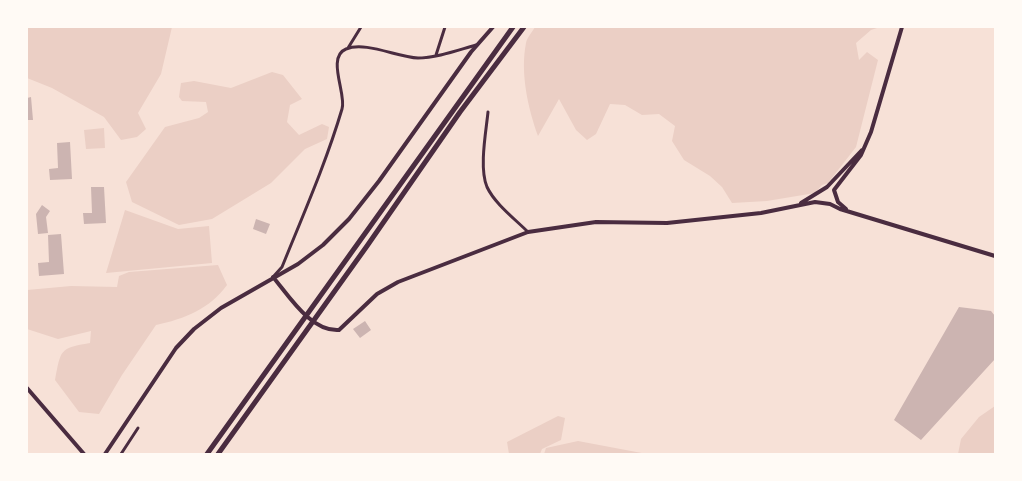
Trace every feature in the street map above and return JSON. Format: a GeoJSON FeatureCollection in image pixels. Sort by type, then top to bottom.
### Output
{"type":"FeatureCollection","features":[{"type":"Feature","properties":{"kind":"highway"},"geometry":{"type":"LineString","coordinates":[[207,454],[513,27]]}},
{"type":"Feature","properties":{"kind":"highway"},"geometry":{"type":"LineString","coordinates":[[218,454],[460,112],[524,27]]}},
{"type":"Feature","properties":{"kind":"street"},"geometry":{"type":"LineString","coordinates":[[273,277],[282,267],[333,140],[344,104],[338,77],[338,59],[361,27]]}},
{"type":"Feature","properties":{"kind":"street"},"geometry":{"type":"LineString","coordinates":[[436,55],[445,27]]}},
{"type":"Feature","properties":{"kind":"street"},"geometry":{"type":"LineString","coordinates":[[105,454],[176,348],[194,329],[221,308],[298,264],[323,245],[349,219],[493,27]]}},
{"type":"Feature","properties":{"kind":"street"},"geometry":{"type":"LineString","coordinates":[[848,210],[835,198],[834,190],[861,155],[871,132],[902,27]]}},
{"type":"Feature","properties":{"kind":"street"},"geometry":{"type":"LineString","coordinates":[[348,48],[369,48],[394,55],[418,58],[478,45]]}},
{"type":"Feature","properties":{"kind":"street"},"geometry":{"type":"LineString","coordinates":[[488,112],[484,167],[487,186],[498,202],[528,232]]}},
{"type":"Feature","properties":{"kind":"street"},"geometry":{"type":"LineString","coordinates":[[797,205],[827,187],[863,149]]}},
{"type":"Feature","properties":{"kind":"street"},"geometry":{"type":"LineString","coordinates":[[827,187],[834,190]]}},
{"type":"Feature","properties":{"kind":"street"},"geometry":{"type":"LineString","coordinates":[[819,192],[822,202]]}},
{"type":"Feature","properties":{"kind":"street"},"geometry":{"type":"LineString","coordinates":[[830,204],[835,198]]}},
{"type":"Feature","properties":{"kind":"street"},"geometry":{"type":"LineString","coordinates":[[273,277],[299,310],[327,329],[339,330],[377,294],[398,282],[528,232],[596,222],[667,222],[761,213],[822,202],[995,256]]}},
{"type":"Feature","properties":{"kind":"street"},"geometry":{"type":"LineString","coordinates":[[27,388],[84,454]]}},
{"type":"Feature","properties":{"kind":"street"},"geometry":{"type":"LineString","coordinates":[[122,454],[138,428]]}},
{"type":"Feature","properties":{"kind":"shaded area"},"geometry":{"type":"Polygon","coordinates":[[[27,27],[172,27],[161,74],[138,113],[146,129],[137,137],[121,140],[104,117],[52,88],[27,78],[27,27]]]}},
{"type":"Feature","properties":{"kind":"shaded area"},"geometry":{"type":"Polygon","coordinates":[[[535,27],[880,27],[871,30],[856,43],[859,60],[867,52],[878,60],[856,147],[828,183],[822,185],[815,193],[767,201],[732,203],[722,187],[710,176],[684,160],[672,141],[675,126],[659,114],[642,115],[625,105],[610,104],[596,134],[587,140],[576,130],[559,99],[538,136],[528,102],[524,66],[526,43],[535,27]]]}},
{"type":"Feature","properties":{"kind":"shaded area"},"geometry":{"type":"Polygon","coordinates":[[[272,72],[283,75],[302,99],[290,105],[287,122],[299,135],[322,124],[329,127],[327,139],[305,149],[271,183],[212,219],[179,225],[132,202],[126,182],[165,127],[199,118],[208,112],[206,102],[182,101],[179,97],[181,83],[194,81],[231,88],[272,72]]]}},
{"type":"Feature","properties":{"kind":"shaded area"},"geometry":{"type":"Polygon","coordinates":[[[104,128],[105,148],[86,149],[84,130],[104,128]]]}},
{"type":"Feature","properties":{"kind":"shaded area"},"geometry":{"type":"Polygon","coordinates":[[[125,210],[178,229],[209,226],[212,263],[106,273],[125,210]]]}},
{"type":"Feature","properties":{"kind":"shaded area"},"geometry":{"type":"Polygon","coordinates":[[[218,265],[227,285],[213,301],[177,320],[156,325],[99,414],[79,412],[55,380],[63,352],[72,347],[90,343],[91,331],[58,339],[27,329],[27,290],[71,286],[117,287],[119,276],[129,272],[218,265]]]}},
{"type":"Feature","properties":{"kind":"shaded area"},"geometry":{"type":"Polygon","coordinates":[[[995,406],[995,454],[958,454],[961,439],[979,417],[995,406]]]}},
{"type":"Feature","properties":{"kind":"shaded area"},"geometry":{"type":"Polygon","coordinates":[[[558,416],[565,418],[561,440],[542,449],[540,454],[509,454],[507,442],[558,416]]]}},
{"type":"Feature","properties":{"kind":"shaded area"},"geometry":{"type":"Polygon","coordinates":[[[578,441],[647,454],[544,454],[546,448],[578,441]]]}},
{"type":"Feature","properties":{"kind":"building"},"geometry":{"type":"Polygon","coordinates":[[[31,97],[33,120],[27,120],[27,98],[31,97]]]}},
{"type":"Feature","properties":{"kind":"building"},"geometry":{"type":"Polygon","coordinates":[[[70,142],[72,179],[50,180],[49,169],[58,168],[57,143],[70,142]]]}},
{"type":"Feature","properties":{"kind":"building"},"geometry":{"type":"Polygon","coordinates":[[[91,187],[104,187],[106,223],[84,224],[83,213],[92,213],[91,187]]]}},
{"type":"Feature","properties":{"kind":"building"},"geometry":{"type":"Polygon","coordinates":[[[42,205],[50,211],[46,217],[48,233],[38,234],[36,214],[42,205]]]}},
{"type":"Feature","properties":{"kind":"building"},"geometry":{"type":"Polygon","coordinates":[[[256,219],[270,224],[266,234],[253,229],[256,219]]]}},
{"type":"Feature","properties":{"kind":"building"},"geometry":{"type":"Polygon","coordinates":[[[61,234],[64,274],[39,276],[38,263],[49,262],[48,235],[61,234]]]}},
{"type":"Feature","properties":{"kind":"building"},"geometry":{"type":"Polygon","coordinates":[[[959,307],[991,311],[995,316],[995,359],[921,440],[894,420],[959,307]]]}},
{"type":"Feature","properties":{"kind":"building"},"geometry":{"type":"Polygon","coordinates":[[[365,321],[371,330],[360,338],[353,329],[365,321]]]}}]}
